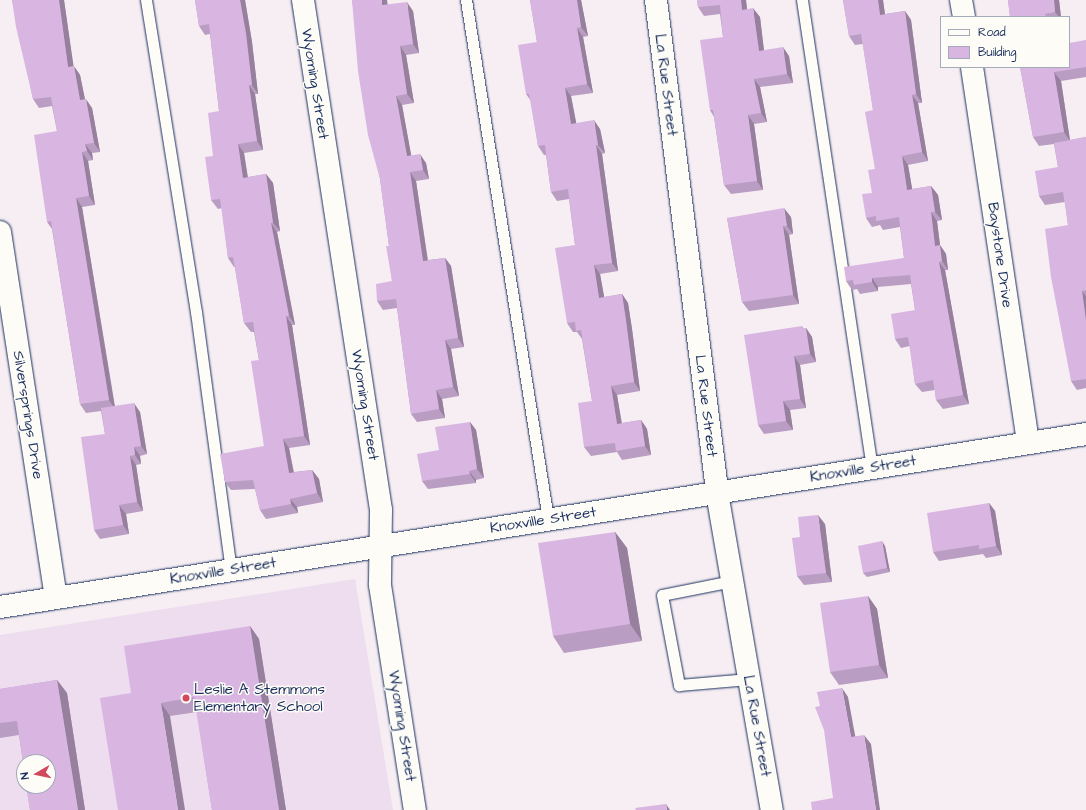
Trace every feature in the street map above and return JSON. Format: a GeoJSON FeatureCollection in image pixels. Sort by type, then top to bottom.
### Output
{"type":"FeatureCollection","features":[{"type":"Feature","properties":{"kind":"street","name":"Wyoming Street"},"geometry":{"type":"LineString","coordinates":[[303,0],[381,510],[382,546],[380,586],[415,810]]}},
{"type":"Feature","properties":{"kind":"street","name":"La Rue Street"},"geometry":{"type":"LineString","coordinates":[[656,0],[717,493],[772,810]]}},
{"type":"Feature","properties":{"kind":"street"},"geometry":{"type":"LineString","coordinates":[[961,0],[964,16]]}},
{"type":"Feature","properties":{"kind":"street","name":"Baystone Drive"},"geometry":{"type":"LineString","coordinates":[[972,68],[1028,443]]}},
{"type":"Feature","properties":{"kind":"street","name":"Silversprings Drive"},"geometry":{"type":"LineString","coordinates":[[0,232],[56,598]]}},
{"type":"Feature","properties":{"kind":"street","name":"Knoxville Street"},"geometry":{"type":"LineString","coordinates":[[0,607],[1086,434]]}},
{"type":"Feature","properties":{"kind":"lane"},"geometry":{"type":"LineString","coordinates":[[146,0],[196,312],[231,570]]}},
{"type":"Feature","properties":{"kind":"lane"},"geometry":{"type":"LineString","coordinates":[[466,0],[548,519]]}},
{"type":"Feature","properties":{"kind":"lane"},"geometry":{"type":"LineString","coordinates":[[802,0],[872,468]]}},
{"type":"Feature","properties":{"kind":"lane"},"geometry":{"type":"LineString","coordinates":[[732,581],[662,595],[678,685],[749,679]]}},
{"type":"Feature","properties":{"kind":"shaded area","name":"Leslie A Stemmons Elementary School"},"geometry":{"type":"Polygon","coordinates":[[[355,579],[393,810],[0,810],[0,635],[355,579]]]}},
{"type":"Feature","properties":{"kind":"building"},"geometry":{"type":"Polygon","coordinates":[[[12,0],[59,0],[68,67],[74,66],[80,100],[86,99],[94,143],[85,144],[87,151],[82,152],[89,196],[76,198],[109,400],[80,404],[51,221],[47,222],[34,135],[57,131],[51,97],[33,99],[16,27],[12,0]]]}},
{"type":"Feature","properties":{"kind":"building"},"geometry":{"type":"Polygon","coordinates":[[[195,0],[240,0],[246,33],[252,85],[249,85],[257,141],[238,144],[243,178],[266,174],[273,223],[271,223],[289,316],[286,316],[304,436],[283,439],[289,473],[312,470],[317,493],[290,499],[291,504],[260,510],[253,480],[225,482],[220,454],[264,446],[251,361],[259,360],[253,322],[244,323],[233,257],[228,258],[220,199],[211,200],[205,157],[213,156],[208,113],[219,111],[209,24],[199,26],[195,0]]]}},
{"type":"Feature","properties":{"kind":"building"},"geometry":{"type":"Polygon","coordinates":[[[352,0],[382,0],[382,5],[407,2],[413,44],[400,46],[407,94],[396,96],[407,156],[420,154],[423,170],[410,172],[423,261],[445,258],[458,338],[445,340],[453,387],[436,390],[439,409],[411,414],[396,299],[377,301],[376,284],[392,281],[386,246],[389,246],[380,179],[368,135],[358,71],[352,0]]]}},
{"type":"Feature","properties":{"kind":"building"},"geometry":{"type":"Polygon","coordinates":[[[530,0],[577,0],[581,27],[577,28],[587,84],[565,88],[571,124],[594,120],[612,263],[594,265],[599,298],[622,294],[634,382],[611,386],[617,424],[641,420],[645,446],[616,451],[615,443],[584,447],[578,403],[592,401],[581,330],[576,331],[575,322],[567,323],[555,248],[575,245],[568,189],[551,192],[545,145],[538,146],[529,94],[526,94],[518,45],[537,42],[530,0]]]}},
{"type":"Feature","properties":{"kind":"building"},"geometry":{"type":"Polygon","coordinates":[[[697,0],[741,0],[742,10],[753,8],[759,51],[783,47],[787,74],[754,79],[761,113],[748,115],[757,181],[724,185],[713,110],[710,110],[700,40],[723,37],[720,5],[698,7],[697,0]]]}},
{"type":"Feature","properties":{"kind":"building"},"geometry":{"type":"Polygon","coordinates":[[[843,0],[878,0],[880,15],[905,11],[916,94],[912,95],[922,152],[902,156],[907,190],[931,186],[935,212],[931,212],[935,246],[940,245],[942,261],[939,262],[963,395],[936,400],[933,380],[915,384],[908,337],[895,339],[891,314],[915,310],[910,275],[872,278],[872,282],[854,285],[853,280],[846,281],[844,267],[904,258],[899,217],[876,221],[876,216],[866,218],[862,194],[872,193],[868,170],[875,169],[865,112],[873,110],[861,34],[849,36],[843,0]]]}},
{"type":"Feature","properties":{"kind":"building"},"geometry":{"type":"Polygon","coordinates":[[[1008,0],[1054,0],[1055,12],[1045,14],[1046,16],[1010,16],[1008,0]]]}},
{"type":"Feature","properties":{"kind":"building"},"geometry":{"type":"Polygon","coordinates":[[[1086,40],[1086,67],[1054,72],[1064,132],[1033,137],[1020,68],[1070,68],[1070,43],[1086,40]]]}},
{"type":"Feature","properties":{"kind":"building"},"geometry":{"type":"Polygon","coordinates":[[[1086,137],[1086,290],[1082,291],[1086,321],[1086,379],[1071,381],[1051,277],[1045,229],[1068,225],[1063,192],[1039,196],[1035,171],[1058,167],[1054,143],[1086,137]]]}},
{"type":"Feature","properties":{"kind":"building"},"geometry":{"type":"Polygon","coordinates":[[[784,208],[787,226],[783,226],[793,295],[742,302],[727,218],[784,208]]]}},
{"type":"Feature","properties":{"kind":"building"},"geometry":{"type":"Polygon","coordinates":[[[802,326],[802,328],[806,328],[810,354],[794,356],[800,399],[783,401],[786,421],[758,425],[744,335],[802,326]]]}},
{"type":"Feature","properties":{"kind":"building"},"geometry":{"type":"Polygon","coordinates":[[[134,403],[141,446],[134,447],[135,455],[130,456],[137,502],[119,505],[123,525],[94,530],[81,437],[105,434],[101,408],[134,403]]]}},
{"type":"Feature","properties":{"kind":"building"},"geometry":{"type":"Polygon","coordinates":[[[470,422],[477,469],[469,471],[470,474],[422,481],[417,454],[439,450],[435,427],[470,422]]]}},
{"type":"Feature","properties":{"kind":"building"},"geometry":{"type":"Polygon","coordinates":[[[989,503],[996,546],[979,549],[979,545],[933,552],[927,513],[989,503]]]}},
{"type":"Feature","properties":{"kind":"building"},"geometry":{"type":"Polygon","coordinates":[[[818,515],[826,573],[797,576],[792,538],[800,537],[798,517],[818,515]]]}},
{"type":"Feature","properties":{"kind":"building"},"geometry":{"type":"Polygon","coordinates":[[[615,532],[630,624],[553,636],[538,543],[615,532]]]}},
{"type":"Feature","properties":{"kind":"building"},"geometry":{"type":"Polygon","coordinates":[[[882,541],[887,568],[863,573],[858,546],[882,541]]]}},
{"type":"Feature","properties":{"kind":"building"},"geometry":{"type":"Polygon","coordinates":[[[868,596],[879,665],[830,672],[820,603],[868,596]]]}},
{"type":"Feature","properties":{"kind":"building"},"geometry":{"type":"Polygon","coordinates":[[[250,626],[279,810],[212,810],[194,697],[161,703],[178,810],[118,810],[100,698],[131,693],[124,646],[250,626]]]}},
{"type":"Feature","properties":{"kind":"building"},"geometry":{"type":"Polygon","coordinates":[[[57,680],[78,810],[30,810],[27,794],[56,794],[56,754],[22,754],[17,721],[0,723],[0,689],[57,680]]]}},
{"type":"Feature","properties":{"kind":"building"},"geometry":{"type":"Polygon","coordinates":[[[842,688],[851,737],[864,735],[876,810],[812,810],[811,802],[833,798],[824,730],[815,707],[820,706],[817,692],[842,688]]]}},
{"type":"Feature","properties":{"kind":"building"},"geometry":{"type":"Polygon","coordinates":[[[666,804],[667,810],[636,810],[635,808],[666,804]]]}},
{"type":"Feature","properties":{"kind":"place","name":"Leslie A Stemmons Elementary School"},"geometry":{"type":"Point","coordinates":[186,698]}}]}
